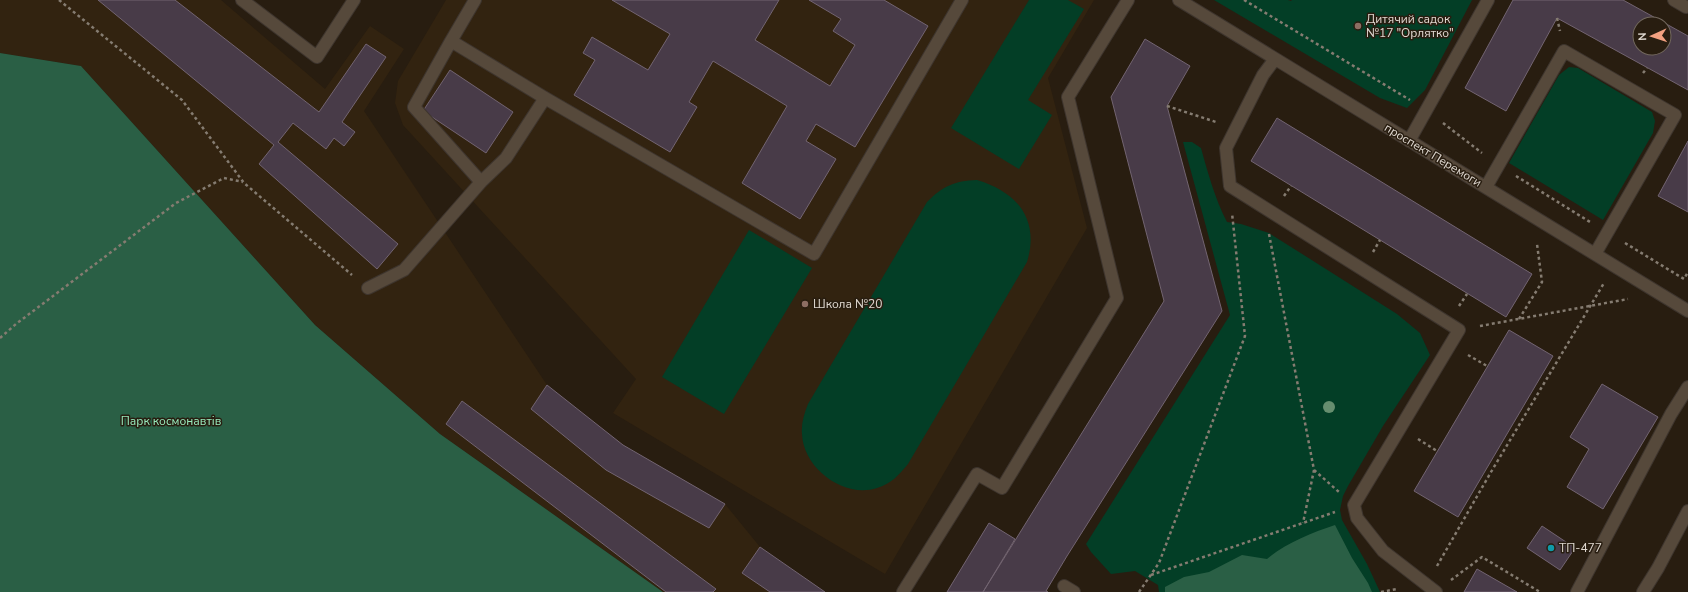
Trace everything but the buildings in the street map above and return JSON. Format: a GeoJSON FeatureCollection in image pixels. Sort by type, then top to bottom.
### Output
{"type":"FeatureCollection","features":[{"type":"Feature","properties":{"kind":"street"},"geometry":{"type":"LineString","coordinates":[[242,0],[317,57],[354,0]]}},
{"type":"Feature","properties":{"kind":"street"},"geometry":{"type":"LineString","coordinates":[[475,0],[414,107],[481,182]]}},
{"type":"Feature","properties":{"kind":"street"},"geometry":{"type":"LineString","coordinates":[[451,41],[545,98],[814,254],[962,0]]}},
{"type":"Feature","properties":{"kind":"street"},"geometry":{"type":"LineString","coordinates":[[903,592],[977,474],[1002,488],[1117,298],[1068,97],[1128,0]]}},
{"type":"Feature","properties":{"kind":"street","name":"проспект Перемоги"},"geometry":{"type":"LineString","coordinates":[[1179,0],[1688,311]]}},
{"type":"Feature","properties":{"kind":"street"},"geometry":{"type":"LineString","coordinates":[[1409,141],[1488,0]]}},
{"type":"Feature","properties":{"kind":"street"},"geometry":{"type":"LineString","coordinates":[[1674,0],[1686,7]]}},
{"type":"Feature","properties":{"kind":"street"},"geometry":{"type":"LineString","coordinates":[[1486,187],[1564,51],[1675,115],[1595,254]]}},
{"type":"Feature","properties":{"kind":"street"},"geometry":{"type":"LineString","coordinates":[[1275,59],[1264,75],[1226,148],[1230,186],[1459,330],[1354,505],[1358,518],[1383,551],[1433,589]]}},
{"type":"Feature","properties":{"kind":"street"},"geometry":{"type":"LineString","coordinates":[[368,288],[404,270],[481,182],[506,158],[545,98]]}},
{"type":"Feature","properties":{"kind":"street"},"geometry":{"type":"LineString","coordinates":[[1577,592],[1671,414],[1688,386]]}},
{"type":"Feature","properties":{"kind":"street"},"geometry":{"type":"LineString","coordinates":[[1643,592],[1688,512]]}},
{"type":"Feature","properties":{"kind":"street"},"geometry":{"type":"LineString","coordinates":[[1064,586],[1074,592]]}},
{"type":"Feature","properties":{"kind":"path"},"geometry":{"type":"LineString","coordinates":[[59,0],[182,100],[244,183],[368,288]]}},
{"type":"Feature","properties":{"kind":"path"},"geometry":{"type":"LineString","coordinates":[[1244,0],[1426,110],[1499,165],[1607,232],[1684,279],[1688,272]]}},
{"type":"Feature","properties":{"kind":"path"},"geometry":{"type":"LineString","coordinates":[[1167,106],[1236,128]]}},
{"type":"Feature","properties":{"kind":"path"},"geometry":{"type":"LineString","coordinates":[[0,338],[16,324],[176,203],[224,178],[244,183]]}},
{"type":"Feature","properties":{"kind":"path"},"geometry":{"type":"LineString","coordinates":[[1140,592],[1159,563],[1245,336],[1230,186]]}},
{"type":"Feature","properties":{"kind":"path"},"geometry":{"type":"LineString","coordinates":[[1268,233],[1314,470],[1303,523]]}},
{"type":"Feature","properties":{"kind":"path"},"geometry":{"type":"LineString","coordinates":[[1519,319],[1542,282],[1537,241]]}},
{"type":"Feature","properties":{"kind":"path"},"geometry":{"type":"LineString","coordinates":[[1433,589],[1491,472],[1604,283]]}},
{"type":"Feature","properties":{"kind":"path"},"geometry":{"type":"LineString","coordinates":[[1459,330],[1630,299]]}},
{"type":"Feature","properties":{"kind":"path"},"geometry":{"type":"LineString","coordinates":[[1150,576],[1354,505],[1314,470]]}},
{"type":"Feature","properties":{"kind":"path"},"geometry":{"type":"LineString","coordinates":[[1433,589],[1482,557],[1540,592]]}},
{"type":"Feature","properties":{"kind":"shaded area"},"geometry":{"type":"Polygon","coordinates":[[[0,0],[221,0],[325,89],[370,26],[404,49],[364,111],[547,385],[623,445],[725,504],[760,547],[825,592],[663,592],[440,434],[315,325],[81,66],[0,53],[0,0]]]}},
{"type":"Feature","properties":{"kind":"shaded area","name":"Школа №20"},"geometry":{"type":"Polygon","coordinates":[[[446,0],[1094,0],[1048,78],[1087,228],[885,574],[613,413],[636,379],[403,125],[395,103],[398,81],[446,0]]]}},
{"type":"Feature","properties":{"kind":"green space"},"geometry":{"type":"Polygon","coordinates":[[[1029,0],[1068,0],[1084,9],[1028,100],[1052,115],[1019,169],[951,128],[1029,0]]]}},
{"type":"Feature","properties":{"kind":"green space"},"geometry":{"type":"Polygon","coordinates":[[[1214,0],[1472,0],[1425,90],[1407,108],[1380,98],[1214,0]]]}},
{"type":"Feature","properties":{"kind":"green space","name":"Парк космонавтів"},"geometry":{"type":"Polygon","coordinates":[[[0,53],[81,66],[315,325],[440,434],[663,592],[0,592],[0,53]]]}},
{"type":"Feature","properties":{"kind":"green space"},"geometry":{"type":"Polygon","coordinates":[[[1569,67],[1578,68],[1652,112],[1655,121],[1653,133],[1603,220],[1509,163],[1559,75],[1569,67]]]}},
{"type":"Feature","properties":{"kind":"green space"},"geometry":{"type":"Polygon","coordinates":[[[1183,142],[1192,142],[1201,148],[1215,195],[1227,222],[1241,224],[1269,233],[1397,314],[1420,333],[1430,355],[1383,426],[1348,486],[1343,496],[1340,510],[1342,520],[1367,564],[1380,592],[1159,592],[1158,585],[1135,571],[1111,574],[1091,552],[1086,544],[1230,315],[1183,142]]]}},
{"type":"Feature","properties":{"kind":"green space"},"geometry":{"type":"Polygon","coordinates":[[[977,180],[1004,192],[1022,209],[1027,220],[1030,233],[1030,247],[1027,262],[905,468],[891,482],[877,488],[864,490],[852,489],[839,485],[817,469],[804,447],[802,426],[808,404],[927,202],[949,185],[977,180]]]}},
{"type":"Feature","properties":{"kind":"green space"},"geometry":{"type":"Polygon","coordinates":[[[749,230],[812,268],[724,414],[662,377],[749,230]]]}},
{"type":"Feature","properties":{"kind":"green space"},"geometry":{"type":"Polygon","coordinates":[[[1335,525],[1372,592],[1165,592],[1165,587],[1184,577],[1209,572],[1242,555],[1267,559],[1282,548],[1299,539],[1335,525]]]}},
{"type":"Feature","properties":{"kind":"place","name":"Дитячий садок №17 \"Орлятко\""},"geometry":{"type":"Point","coordinates":[1358,26]}},
{"type":"Feature","properties":{"kind":"place","name":"Школа №20"},"geometry":{"type":"Point","coordinates":[805,304]}},
{"type":"Feature","properties":{"kind":"place","name":"ТП-477"},"geometry":{"type":"Point","coordinates":[1551,548]}}]}
